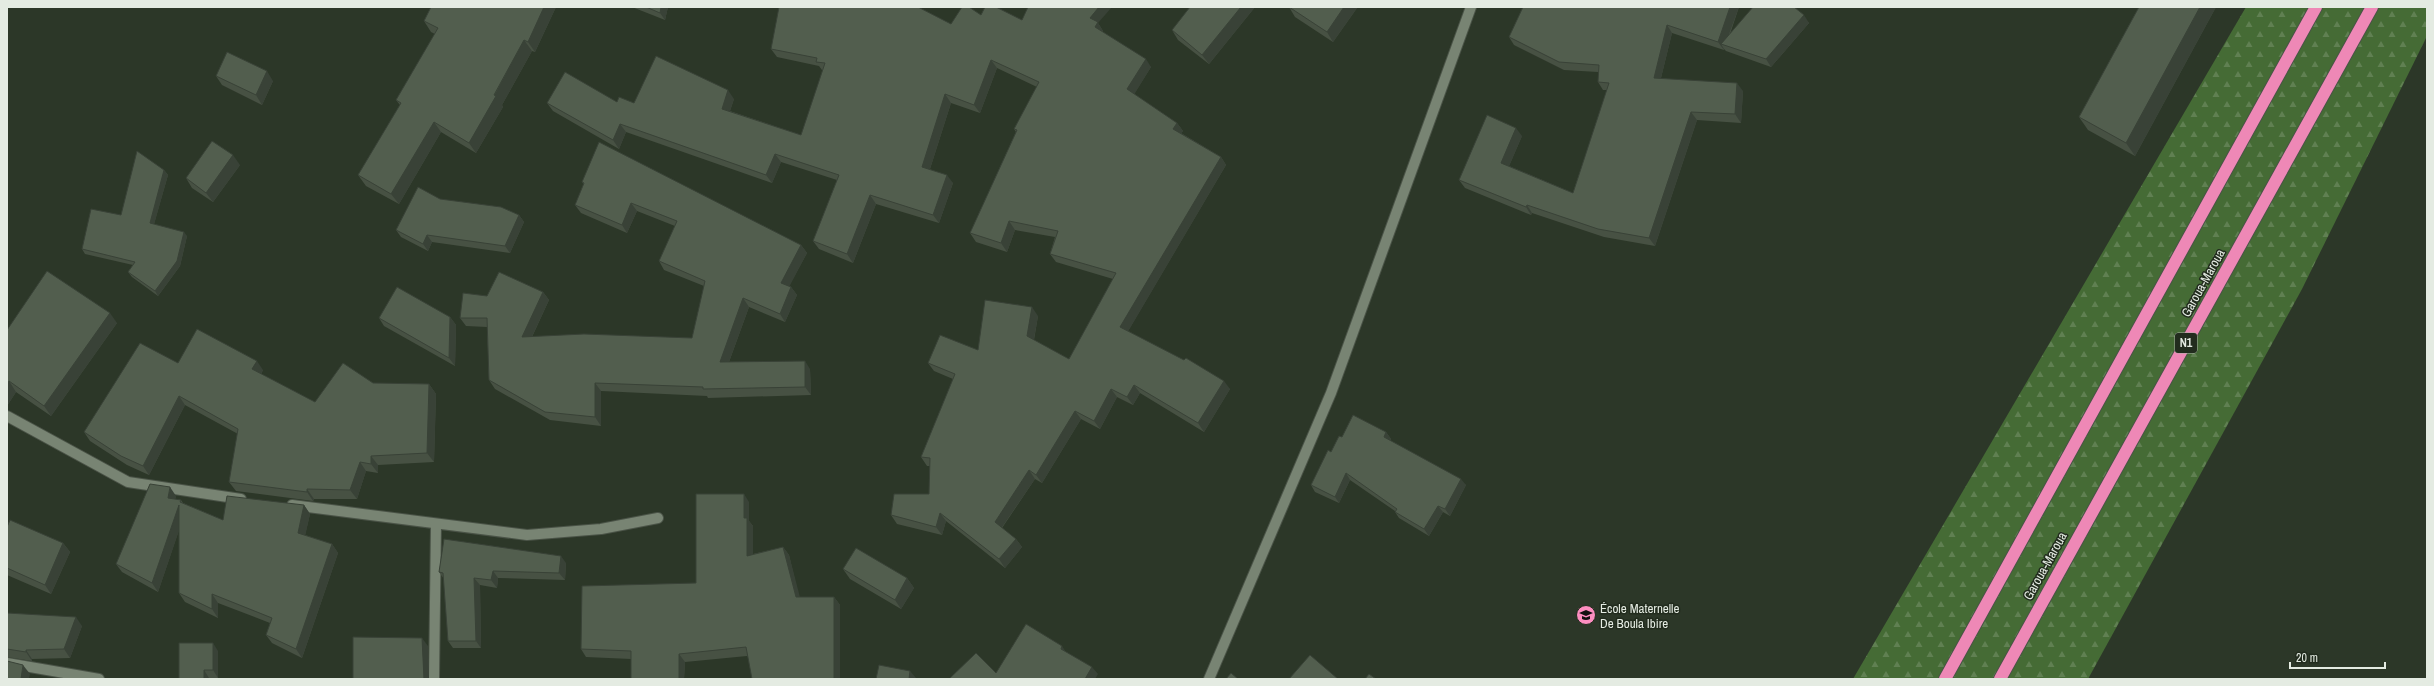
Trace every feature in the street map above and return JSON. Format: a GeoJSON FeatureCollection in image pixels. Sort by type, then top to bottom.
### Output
{"type":"FeatureCollection","features":[{"type":"Feature","properties":{"kind":"highway"},"geometry":{"type":"LineString","coordinates":[[1945,679],[2316,7]]}},
{"type":"Feature","properties":{"kind":"highway","name":"Garoua-Maroua"},"geometry":{"type":"LineString","coordinates":[[2000,679],[2372,7]]}},
{"type":"Feature","properties":{"kind":"street"},"geometry":{"type":"LineString","coordinates":[[1209,679],[1331,393],[1471,7]]}},
{"type":"Feature","properties":{"kind":"street"},"geometry":{"type":"LineString","coordinates":[[7,416],[128,482],[254,500]]}},
{"type":"Feature","properties":{"kind":"street"},"geometry":{"type":"LineString","coordinates":[[285,504],[527,535],[601,529],[658,518]]}},
{"type":"Feature","properties":{"kind":"street"},"geometry":{"type":"LineString","coordinates":[[434,679],[436,524]]}},
{"type":"Feature","properties":{"kind":"street"},"geometry":{"type":"LineString","coordinates":[[7,663],[99,679]]}},
{"type":"Feature","properties":{"kind":"green space"},"geometry":{"type":"Polygon","coordinates":[[[2246,7],[2427,7],[2427,36],[2302,289],[2088,679],[1853,679],[2246,7]]]}},
{"type":"Feature","properties":{"kind":"building"},"geometry":{"type":"Polygon","coordinates":[[[431,7],[544,7],[528,42],[524,40],[494,95],[496,96],[469,143],[434,122],[391,194],[358,175],[401,103],[396,100],[438,28],[424,21],[431,7]]]}},
{"type":"Feature","properties":{"kind":"building"},"geometry":{"type":"Polygon","coordinates":[[[646,7],[661,7],[660,13],[646,7]]]}},
{"type":"Feature","properties":{"kind":"building"},"geometry":{"type":"Polygon","coordinates":[[[779,7],[918,7],[951,24],[962,7],[969,7],[981,15],[985,7],[996,7],[1022,20],[1028,7],[1099,7],[1090,18],[1098,22],[1095,27],[1146,59],[1127,89],[1177,123],[1173,129],[1221,157],[1120,327],[1184,360],[1186,358],[1224,381],[1198,423],[1134,385],[1127,397],[1111,389],[1094,421],[1075,411],[1036,475],[1029,470],[995,522],[1016,539],[999,559],[940,513],[936,527],[891,515],[894,494],[929,494],[930,458],[921,457],[955,374],[928,363],[940,335],[978,350],[985,300],[1032,307],[1027,336],[1069,359],[1116,273],[1050,254],[1058,231],[1009,221],[1001,243],[970,233],[1017,130],[1014,129],[1039,82],[991,60],[974,105],[945,94],[922,167],[947,175],[933,215],[870,195],[847,254],[813,241],[839,175],[775,154],[766,175],[620,124],[613,140],[547,103],[565,72],[617,102],[619,97],[634,103],[656,56],[728,90],[722,109],[801,135],[825,63],[816,62],[817,58],[771,49],[779,7]]]}},
{"type":"Feature","properties":{"kind":"building"},"geometry":{"type":"Polygon","coordinates":[[[1190,7],[1241,7],[1202,55],[1172,30],[1190,7]]]}},
{"type":"Feature","properties":{"kind":"building"},"geometry":{"type":"Polygon","coordinates":[[[1289,7],[1344,7],[1327,32],[1289,7]]]}},
{"type":"Feature","properties":{"kind":"building"},"geometry":{"type":"Polygon","coordinates":[[[1523,7],[1730,7],[1718,42],[1667,25],[1654,78],[1737,83],[1735,114],[1691,112],[1649,238],[1598,229],[1527,205],[1526,207],[1459,180],[1487,115],[1516,128],[1501,163],[1573,193],[1609,83],[1598,82],[1599,65],[1559,62],[1509,37],[1523,7]]]}},
{"type":"Feature","properties":{"kind":"building"},"geometry":{"type":"Polygon","coordinates":[[[1753,7],[1794,7],[1804,15],[1766,59],[1721,44],[1753,7]]]}},
{"type":"Feature","properties":{"kind":"building"},"geometry":{"type":"Polygon","coordinates":[[[2139,7],[2200,7],[2126,143],[2079,117],[2139,7]]]}},
{"type":"Feature","properties":{"kind":"building"},"geometry":{"type":"Polygon","coordinates":[[[227,52],[267,71],[256,95],[216,76],[227,52]]]}},
{"type":"Feature","properties":{"kind":"building"},"geometry":{"type":"Polygon","coordinates":[[[212,141],[233,155],[206,193],[186,178],[212,141]]]}},
{"type":"Feature","properties":{"kind":"building"},"geometry":{"type":"Polygon","coordinates":[[[599,142],[801,245],[781,283],[791,287],[780,314],[743,298],[720,362],[805,361],[805,387],[703,389],[703,387],[595,383],[595,417],[545,412],[489,380],[487,318],[460,318],[463,293],[487,296],[499,272],[543,292],[522,337],[584,334],[692,338],[705,281],[659,261],[677,221],[631,203],[622,225],[575,205],[584,183],[582,182],[599,142]]]}},
{"type":"Feature","properties":{"kind":"building"},"geometry":{"type":"Polygon","coordinates":[[[137,151],[164,170],[150,223],[184,232],[177,261],[155,291],[128,272],[135,262],[82,249],[91,209],[121,215],[137,151]]]}},
{"type":"Feature","properties":{"kind":"building"},"geometry":{"type":"Polygon","coordinates":[[[418,187],[440,199],[501,207],[519,215],[505,246],[427,235],[423,244],[396,230],[418,187]]]}},
{"type":"Feature","properties":{"kind":"building"},"geometry":{"type":"Polygon","coordinates":[[[47,271],[110,313],[44,406],[9,381],[7,385],[7,330],[47,271]]]}},
{"type":"Feature","properties":{"kind":"building"},"geometry":{"type":"Polygon","coordinates":[[[397,287],[450,317],[449,358],[379,318],[397,287]]]}},
{"type":"Feature","properties":{"kind":"building"},"geometry":{"type":"Polygon","coordinates":[[[197,329],[257,361],[252,369],[315,402],[343,363],[373,383],[429,384],[427,453],[371,456],[371,464],[360,462],[350,490],[307,489],[307,492],[229,482],[238,429],[179,396],[143,466],[121,456],[84,432],[140,343],[178,363],[197,329]]]}},
{"type":"Feature","properties":{"kind":"building"},"geometry":{"type":"Polygon","coordinates":[[[1353,415],[1386,432],[1384,437],[1461,479],[1445,509],[1438,506],[1424,529],[1395,512],[1397,509],[1346,473],[1335,497],[1311,485],[1328,450],[1331,452],[1339,436],[1342,437],[1353,415]]]}},
{"type":"Feature","properties":{"kind":"building"},"geometry":{"type":"Polygon","coordinates":[[[150,484],[170,487],[168,498],[181,500],[180,502],[223,520],[227,496],[304,505],[298,533],[332,544],[296,649],[266,635],[272,618],[212,594],[212,609],[179,593],[179,505],[152,583],[116,564],[150,484]]]}},
{"type":"Feature","properties":{"kind":"building"},"geometry":{"type":"Polygon","coordinates":[[[696,494],[744,494],[744,518],[747,518],[747,556],[783,547],[796,597],[834,597],[834,679],[752,679],[746,647],[679,654],[679,679],[631,679],[631,651],[581,649],[582,586],[696,583],[696,494]]]}},
{"type":"Feature","properties":{"kind":"building"},"geometry":{"type":"Polygon","coordinates":[[[10,520],[63,543],[45,585],[7,568],[7,527],[10,520]]]}},
{"type":"Feature","properties":{"kind":"building"},"geometry":{"type":"Polygon","coordinates":[[[444,539],[561,556],[559,573],[493,571],[491,580],[474,578],[476,641],[448,641],[443,573],[439,572],[444,539]]]}},
{"type":"Feature","properties":{"kind":"building"},"geometry":{"type":"Polygon","coordinates":[[[856,548],[907,578],[895,600],[843,569],[856,548]]]}},
{"type":"Feature","properties":{"kind":"building"},"geometry":{"type":"Polygon","coordinates":[[[7,613],[76,617],[64,649],[26,650],[26,652],[7,649],[7,613]]]}},
{"type":"Feature","properties":{"kind":"building"},"geometry":{"type":"Polygon","coordinates":[[[1026,624],[1062,646],[1061,649],[1092,667],[1085,679],[949,679],[976,653],[996,673],[1026,624]]]}},
{"type":"Feature","properties":{"kind":"building"},"geometry":{"type":"Polygon","coordinates":[[[353,637],[422,638],[424,679],[353,679],[353,637]]]}},
{"type":"Feature","properties":{"kind":"building"},"geometry":{"type":"Polygon","coordinates":[[[179,643],[213,643],[213,670],[204,670],[204,679],[179,679],[179,643]]]}},
{"type":"Feature","properties":{"kind":"building"},"geometry":{"type":"Polygon","coordinates":[[[1310,655],[1338,679],[1289,679],[1310,655]]]}},
{"type":"Feature","properties":{"kind":"building"},"geometry":{"type":"Polygon","coordinates":[[[7,661],[23,665],[21,679],[7,679],[7,661]]]}},
{"type":"Feature","properties":{"kind":"building"},"geometry":{"type":"Polygon","coordinates":[[[879,665],[910,671],[909,679],[876,679],[879,665]]]}},
{"type":"Feature","properties":{"kind":"building"},"geometry":{"type":"Polygon","coordinates":[[[1231,673],[1238,679],[1226,679],[1231,673]]]}},
{"type":"Feature","properties":{"kind":"building"},"geometry":{"type":"Polygon","coordinates":[[[1369,674],[1376,679],[1365,679],[1369,674]]]}},
{"type":"Feature","properties":{"kind":"place","name":"École Maternelle De Boula Ibire"},"geometry":{"type":"Point","coordinates":[1586,615]}}]}
